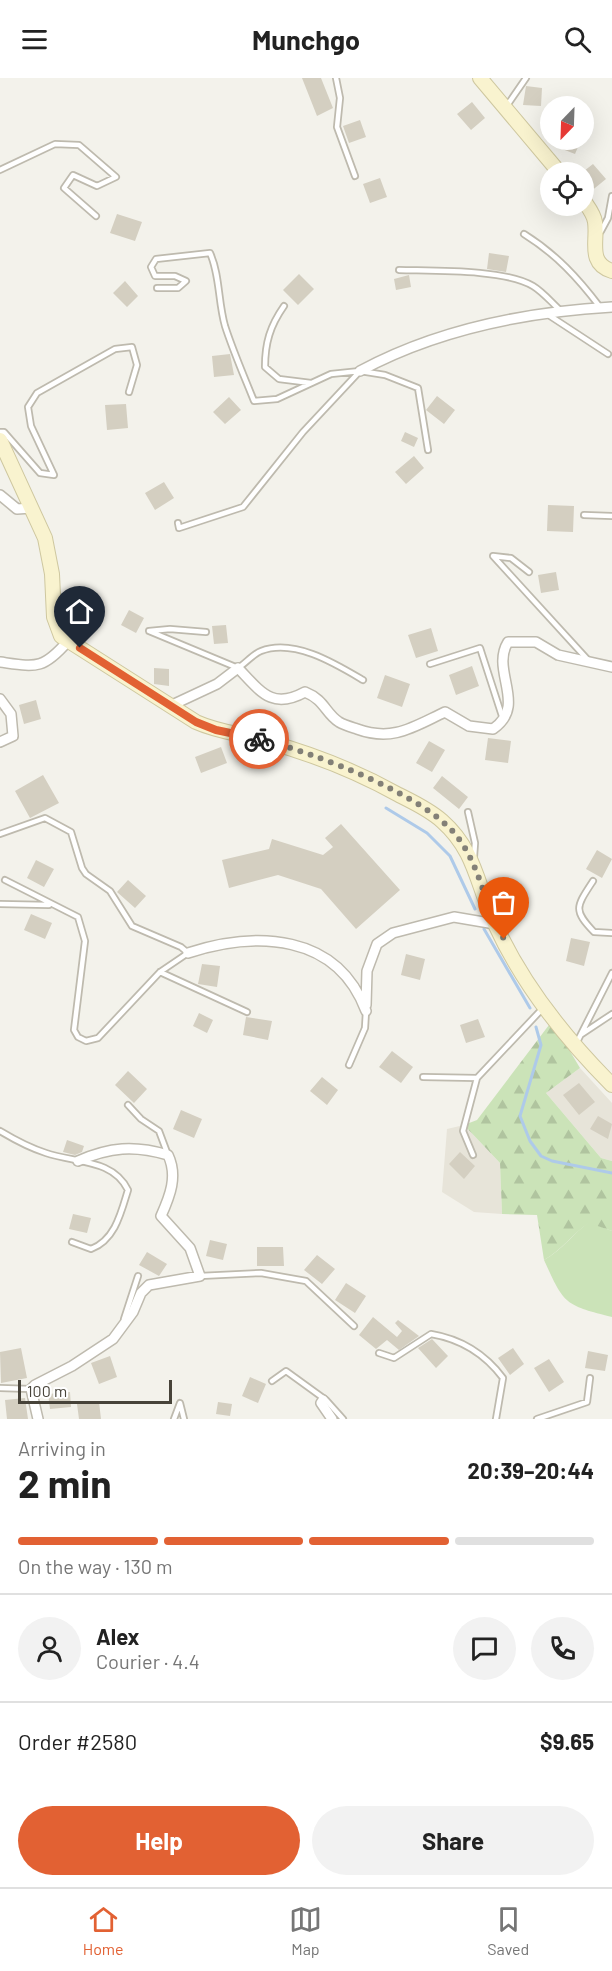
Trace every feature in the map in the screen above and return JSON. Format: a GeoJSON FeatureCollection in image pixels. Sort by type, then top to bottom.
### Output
{"type":"FeatureCollection","features":[{"type":"Feature","properties":{"kind":"street"},"geometry":{"type":"LineString","coordinates":[[480,78],[550,162]]}},
{"type":"Feature","properties":{"kind":"street"},"geometry":{"type":"LineString","coordinates":[[593,216],[596,222],[594,254],[605,268],[612,271]]}},
{"type":"Feature","properties":{"kind":"street"},"geometry":{"type":"LineString","coordinates":[[360,371],[397,351],[474,326],[545,312],[612,307]]}},
{"type":"Feature","properties":{"kind":"street"},"geometry":{"type":"LineString","coordinates":[[0,440],[12,473],[32,508],[49,555],[58,632],[68,641],[170,706],[208,727],[263,740],[332,761],[368,778],[440,819],[458,837],[474,863],[495,924],[521,970],[546,1005],[612,1085]]}},
{"type":"Feature","properties":{"kind":"street"},"geometry":{"type":"LineString","coordinates":[[0,495],[18,508],[32,508]]}},
{"type":"Feature","properties":{"kind":"street"},"geometry":{"type":"LineString","coordinates":[[0,662],[29,666],[52,660],[68,641]]}},
{"type":"Feature","properties":{"kind":"street"},"geometry":{"type":"LineString","coordinates":[[170,706],[217,684],[238,668],[255,686],[274,700],[288,701],[304,692],[315,696],[338,722],[379,735],[399,734],[445,712],[469,726],[493,729],[504,722],[508,710],[508,691],[502,652],[508,642],[536,642],[558,655],[612,667]]}},
{"type":"Feature","properties":{"kind":"street"},"geometry":{"type":"LineString","coordinates":[[0,699],[11,714],[13,736],[0,742]]}},
{"type":"Feature","properties":{"kind":"street"},"geometry":{"type":"LineString","coordinates":[[366,1011],[367,971],[377,944],[393,933],[454,916],[495,924]]}},
{"type":"Feature","properties":{"kind":"street"},"geometry":{"type":"LineString","coordinates":[[188,953],[216,944],[257,941],[296,943],[321,956],[345,974],[358,989],[366,1011]]}},
{"type":"Feature","properties":{"kind":"street"},"geometry":{"type":"LineString","coordinates":[[38,1419],[31,1389],[100,1349],[123,1327],[141,1293],[149,1286],[200,1276],[190,1248],[161,1216],[173,1178],[173,1165],[168,1155],[145,1148],[104,1150],[78,1161]]}},
{"type":"Feature","properties":{"kind":"street"},"geometry":{"type":"LineString","coordinates":[[323,1400],[321,1403],[332,1419]]}},
{"type":"Feature","properties":{"kind":"lane"},"geometry":{"type":"LineString","coordinates":[[336,78],[340,98],[337,127],[355,176]]}},
{"type":"Feature","properties":{"kind":"lane"},"geometry":{"type":"LineString","coordinates":[[505,110],[526,78]]}},
{"type":"Feature","properties":{"kind":"lane"},"geometry":{"type":"LineString","coordinates":[[0,171],[55,144],[79,145],[116,177],[97,186],[73,175],[64,188],[96,216]]}},
{"type":"Feature","properties":{"kind":"lane"},"geometry":{"type":"LineString","coordinates":[[595,241],[608,218],[612,196]]}},
{"type":"Feature","properties":{"kind":"lane"},"geometry":{"type":"LineString","coordinates":[[524,234],[549,249],[600,307]]}},
{"type":"Feature","properties":{"kind":"lane"},"geometry":{"type":"LineString","coordinates":[[157,288],[178,288],[186,281],[175,276],[155,276],[151,267],[156,259],[210,252],[215,262],[225,327],[255,401],[277,399],[331,374],[360,371],[386,375],[418,388],[428,450]]}},
{"type":"Feature","properties":{"kind":"lane"},"geometry":{"type":"LineString","coordinates":[[399,270],[461,272],[517,279],[533,286],[561,310]]}},
{"type":"Feature","properties":{"kind":"lane"},"geometry":{"type":"LineString","coordinates":[[284,306],[274,320],[265,344],[265,367],[279,379],[311,383]]}},
{"type":"Feature","properties":{"kind":"lane"},"geometry":{"type":"LineString","coordinates":[[545,312],[608,354]]}},
{"type":"Feature","properties":{"kind":"lane"},"geometry":{"type":"LineString","coordinates":[[0,432],[4,432],[40,473],[54,476],[30,426],[28,407],[37,393],[115,349],[132,347],[137,365],[129,392]]}},
{"type":"Feature","properties":{"kind":"lane"},"geometry":{"type":"LineString","coordinates":[[178,523],[179,528],[197,524],[243,507],[303,432],[360,371]]}},
{"type":"Feature","properties":{"kind":"lane"},"geometry":{"type":"LineString","coordinates":[[584,515],[612,516]]}},
{"type":"Feature","properties":{"kind":"lane"},"geometry":{"type":"LineString","coordinates":[[529,572],[511,558],[493,556],[589,662]]}},
{"type":"Feature","properties":{"kind":"lane"},"geometry":{"type":"LineString","coordinates":[[206,632],[170,629],[149,631],[238,668],[258,652],[286,648],[336,664],[363,680]]}},
{"type":"Feature","properties":{"kind":"lane"},"geometry":{"type":"LineString","coordinates":[[430,664],[480,648],[504,722]]}},
{"type":"Feature","properties":{"kind":"lane"},"geometry":{"type":"LineString","coordinates":[[468,812],[475,843],[474,863]]}},
{"type":"Feature","properties":{"kind":"lane"},"geometry":{"type":"LineString","coordinates":[[0,834],[45,818],[71,832],[86,874],[110,891],[132,926],[181,947],[188,953],[160,972],[98,1038],[86,1041],[78,1037],[74,1030],[85,941],[78,917],[5,880]]}},
{"type":"Feature","properties":{"kind":"lane"},"geometry":{"type":"LineString","coordinates":[[592,881],[578,909],[580,918],[594,933],[612,933]]}},
{"type":"Feature","properties":{"kind":"lane"},"geometry":{"type":"LineString","coordinates":[[0,904],[52,905]]}},
{"type":"Feature","properties":{"kind":"lane"},"geometry":{"type":"LineString","coordinates":[[160,972],[247,1012]]}},
{"type":"Feature","properties":{"kind":"lane"},"geometry":{"type":"LineString","coordinates":[[577,1041],[612,973]]}},
{"type":"Feature","properties":{"kind":"lane"},"geometry":{"type":"LineString","coordinates":[[473,1155],[463,1131],[477,1078],[507,1043],[546,1005]]}},
{"type":"Feature","properties":{"kind":"lane"},"geometry":{"type":"LineString","coordinates":[[349,1065],[365,1028],[366,1011]]}},
{"type":"Feature","properties":{"kind":"lane"},"geometry":{"type":"LineString","coordinates":[[577,1041],[612,1014]]}},
{"type":"Feature","properties":{"kind":"lane"},"geometry":{"type":"LineString","coordinates":[[423,1077],[477,1078]]}},
{"type":"Feature","properties":{"kind":"lane"},"geometry":{"type":"LineString","coordinates":[[128,1105],[141,1119],[159,1131],[168,1155]]}},
{"type":"Feature","properties":{"kind":"lane"},"geometry":{"type":"LineString","coordinates":[[0,1131],[46,1153],[104,1167],[121,1175],[128,1190],[115,1228],[103,1244],[91,1249],[72,1242]]}},
{"type":"Feature","properties":{"kind":"lane"},"geometry":{"type":"LineString","coordinates":[[200,1276],[261,1273],[306,1281],[354,1326]]}},
{"type":"Feature","properties":{"kind":"lane"},"geometry":{"type":"LineString","coordinates":[[123,1327],[126,1307],[138,1276]]}},
{"type":"Feature","properties":{"kind":"lane"},"geometry":{"type":"LineString","coordinates":[[379,1353],[394,1358],[431,1334],[452,1337],[490,1360],[503,1378],[502,1396],[496,1419]]}},
{"type":"Feature","properties":{"kind":"lane"},"geometry":{"type":"LineString","coordinates":[[272,1381],[286,1371],[298,1377],[344,1419]]}},
{"type":"Feature","properties":{"kind":"lane"},"geometry":{"type":"LineString","coordinates":[[537,1419],[587,1401],[590,1378]]}},
{"type":"Feature","properties":{"kind":"lane"},"geometry":{"type":"LineString","coordinates":[[0,1388],[31,1389]]}},
{"type":"Feature","properties":{"kind":"lane"},"geometry":{"type":"LineString","coordinates":[[174,1419],[180,1403],[184,1419]]}},
{"type":"Feature","properties":{"kind":"shaded area"},"geometry":{"type":"Polygon","coordinates":[[[580,1068],[612,1103],[612,1161],[601,1158],[546,1093],[580,1068]]]}},
{"type":"Feature","properties":{"kind":"shaded area"},"geometry":{"type":"Polygon","coordinates":[[[464,1125],[500,1163],[502,1214],[474,1212],[442,1192],[447,1129],[464,1125]]]}},
{"type":"Feature","properties":{"kind":"green space"},"geometry":{"type":"Polygon","coordinates":[[[552,1021],[580,1068],[546,1093],[601,1158],[612,1161],[612,1231],[589,1223],[544,1260],[537,1215],[502,1214],[500,1163],[464,1125],[477,1120],[552,1021]]]}},
{"type":"Feature","properties":{"kind":"green space"},"geometry":{"type":"Polygon","coordinates":[[[589,1222],[612,1231],[612,1317],[584,1309],[568,1300],[556,1286],[544,1260],[589,1222]]]}},
{"type":"Feature","properties":{"kind":"building"},"geometry":{"type":"Polygon","coordinates":[[[302,78],[321,78],[333,108],[317,116],[302,78]]]}},
{"type":"Feature","properties":{"kind":"building"},"geometry":{"type":"Polygon","coordinates":[[[526,86],[542,88],[540,106],[523,105],[526,86]]]}},
{"type":"Feature","properties":{"kind":"building"},"geometry":{"type":"Polygon","coordinates":[[[472,102],[485,118],[471,130],[457,114],[472,102]]]}},
{"type":"Feature","properties":{"kind":"building"},"geometry":{"type":"Polygon","coordinates":[[[360,120],[366,137],[349,143],[343,126],[360,120]]]}},
{"type":"Feature","properties":{"kind":"building"},"geometry":{"type":"Polygon","coordinates":[[[565,150],[577,150],[575,154],[565,150]]]}},
{"type":"Feature","properties":{"kind":"building"},"geometry":{"type":"Polygon","coordinates":[[[594,165],[606,179],[594,189],[594,165]]]}},
{"type":"Feature","properties":{"kind":"building"},"geometry":{"type":"Polygon","coordinates":[[[380,178],[387,197],[370,203],[363,184],[380,178]]]}},
{"type":"Feature","properties":{"kind":"building"},"geometry":{"type":"Polygon","coordinates":[[[117,214],[142,222],[135,241],[110,233],[117,214]]]}},
{"type":"Feature","properties":{"kind":"building"},"geometry":{"type":"Polygon","coordinates":[[[489,253],[509,256],[506,272],[487,269],[489,253]]]}},
{"type":"Feature","properties":{"kind":"building"},"geometry":{"type":"Polygon","coordinates":[[[299,274],[314,289],[298,305],[283,290],[299,274]]]}},
{"type":"Feature","properties":{"kind":"building"},"geometry":{"type":"Polygon","coordinates":[[[409,275],[411,287],[396,290],[394,279],[409,275]]]}},
{"type":"Feature","properties":{"kind":"building"},"geometry":{"type":"Polygon","coordinates":[[[125,281],[138,296],[127,307],[113,293],[125,281]]]}},
{"type":"Feature","properties":{"kind":"building"},"geometry":{"type":"Polygon","coordinates":[[[230,354],[234,375],[214,377],[212,356],[230,354]]]}},
{"type":"Feature","properties":{"kind":"building"},"geometry":{"type":"Polygon","coordinates":[[[437,396],[455,410],[444,424],[426,410],[437,396]]]}},
{"type":"Feature","properties":{"kind":"building"},"geometry":{"type":"Polygon","coordinates":[[[229,397],[241,410],[225,424],[213,412],[229,397]]]}},
{"type":"Feature","properties":{"kind":"building"},"geometry":{"type":"Polygon","coordinates":[[[126,404],[128,428],[107,430],[105,405],[126,404]]]}},
{"type":"Feature","properties":{"kind":"building"},"geometry":{"type":"Polygon","coordinates":[[[405,432],[418,438],[414,447],[401,441],[405,432]]]}},
{"type":"Feature","properties":{"kind":"building"},"geometry":{"type":"Polygon","coordinates":[[[414,456],[424,468],[406,484],[395,472],[414,456]]]}},
{"type":"Feature","properties":{"kind":"building"},"geometry":{"type":"Polygon","coordinates":[[[164,482],[174,498],[155,510],[145,493],[164,482]]]}},
{"type":"Feature","properties":{"kind":"building"},"geometry":{"type":"Polygon","coordinates":[[[548,505],[574,506],[573,532],[547,531],[548,505]]]}},
{"type":"Feature","properties":{"kind":"building"},"geometry":{"type":"Polygon","coordinates":[[[556,572],[559,590],[541,593],[538,575],[556,572]]]}},
{"type":"Feature","properties":{"kind":"building"},"geometry":{"type":"Polygon","coordinates":[[[129,610],[144,618],[136,633],[121,625],[129,610]]]}},
{"type":"Feature","properties":{"kind":"building"},"geometry":{"type":"Polygon","coordinates":[[[226,625],[228,643],[214,644],[212,626],[226,625]]]}},
{"type":"Feature","properties":{"kind":"building"},"geometry":{"type":"Polygon","coordinates":[[[431,628],[438,651],[416,658],[408,635],[431,628]]]}},
{"type":"Feature","properties":{"kind":"building"},"geometry":{"type":"Polygon","coordinates":[[[472,666],[479,686],[456,695],[449,675],[472,666]]]}},
{"type":"Feature","properties":{"kind":"building"},"geometry":{"type":"Polygon","coordinates":[[[154,668],[169,669],[169,686],[154,684],[154,668]]]}},
{"type":"Feature","properties":{"kind":"building"},"geometry":{"type":"Polygon","coordinates":[[[385,675],[410,684],[402,707],[377,698],[385,675]]]}},
{"type":"Feature","properties":{"kind":"building"},"geometry":{"type":"Polygon","coordinates":[[[36,700],[41,719],[24,724],[19,705],[36,700]]]}},
{"type":"Feature","properties":{"kind":"building"},"geometry":{"type":"Polygon","coordinates":[[[488,738],[511,741],[508,763],[485,760],[488,738]]]}},
{"type":"Feature","properties":{"kind":"building"},"geometry":{"type":"Polygon","coordinates":[[[429,741],[445,750],[432,772],[416,763],[429,741]]]}},
{"type":"Feature","properties":{"kind":"building"},"geometry":{"type":"Polygon","coordinates":[[[221,747],[227,763],[201,773],[195,757],[221,747]]]}},
{"type":"Feature","properties":{"kind":"building"},"geometry":{"type":"Polygon","coordinates":[[[43,775],[59,803],[30,818],[15,791],[43,775]]]}},
{"type":"Feature","properties":{"kind":"building"},"geometry":{"type":"Polygon","coordinates":[[[442,776],[468,797],[459,809],[433,788],[442,776]]]}},
{"type":"Feature","properties":{"kind":"building"},"geometry":{"type":"Polygon","coordinates":[[[341,824],[400,890],[356,929],[321,889],[278,875],[229,888],[222,860],[269,849],[272,839],[323,855],[333,847],[325,838],[341,824]]]}},
{"type":"Feature","properties":{"kind":"building"},"geometry":{"type":"Polygon","coordinates":[[[597,850],[612,859],[602,878],[586,869],[597,850]]]}},
{"type":"Feature","properties":{"kind":"building"},"geometry":{"type":"Polygon","coordinates":[[[36,860],[54,869],[44,887],[27,878],[36,860]]]}},
{"type":"Feature","properties":{"kind":"building"},"geometry":{"type":"Polygon","coordinates":[[[128,880],[146,896],[135,908],[117,892],[128,880]]]}},
{"type":"Feature","properties":{"kind":"building"},"geometry":{"type":"Polygon","coordinates":[[[31,914],[52,923],[45,939],[24,930],[31,914]]]}},
{"type":"Feature","properties":{"kind":"building"},"geometry":{"type":"Polygon","coordinates":[[[571,938],[590,942],[584,966],[566,961],[571,938]]]}},
{"type":"Feature","properties":{"kind":"building"},"geometry":{"type":"Polygon","coordinates":[[[406,954],[425,959],[420,980],[401,975],[406,954]]]}},
{"type":"Feature","properties":{"kind":"building"},"geometry":{"type":"Polygon","coordinates":[[[202,964],[220,966],[217,987],[198,984],[202,964]]]}},
{"type":"Feature","properties":{"kind":"building"},"geometry":{"type":"Polygon","coordinates":[[[199,1013],[213,1020],[207,1033],[193,1026],[199,1013]]]}},
{"type":"Feature","properties":{"kind":"building"},"geometry":{"type":"Polygon","coordinates":[[[246,1017],[272,1021],[268,1040],[243,1035],[246,1017]]]}},
{"type":"Feature","properties":{"kind":"building"},"geometry":{"type":"Polygon","coordinates":[[[478,1019],[485,1037],[466,1043],[460,1025],[478,1019]]]}},
{"type":"Feature","properties":{"kind":"building"},"geometry":{"type":"Polygon","coordinates":[[[392,1051],[413,1067],[401,1083],[379,1067],[392,1051]]]}},
{"type":"Feature","properties":{"kind":"building"},"geometry":{"type":"Polygon","coordinates":[[[128,1071],[147,1089],[134,1103],[115,1085],[128,1071]]]}},
{"type":"Feature","properties":{"kind":"building"},"geometry":{"type":"Polygon","coordinates":[[[322,1077],[338,1090],[327,1105],[310,1091],[322,1077]]]}},
{"type":"Feature","properties":{"kind":"building"},"geometry":{"type":"Polygon","coordinates":[[[579,1083],[595,1102],[579,1115],[563,1095],[579,1083]]]}},
{"type":"Feature","properties":{"kind":"building"},"geometry":{"type":"Polygon","coordinates":[[[181,1110],[202,1119],[194,1138],[173,1129],[181,1110]]]}},
{"type":"Feature","properties":{"kind":"building"},"geometry":{"type":"Polygon","coordinates":[[[598,1116],[612,1124],[608,1139],[590,1129],[598,1116]]]}},
{"type":"Feature","properties":{"kind":"building"},"geometry":{"type":"Polygon","coordinates":[[[67,1140],[84,1146],[82,1152],[75,1155],[63,1152],[67,1140]]]}},
{"type":"Feature","properties":{"kind":"building"},"geometry":{"type":"Polygon","coordinates":[[[460,1152],[475,1166],[464,1179],[449,1164],[460,1152]]]}},
{"type":"Feature","properties":{"kind":"building"},"geometry":{"type":"Polygon","coordinates":[[[73,1214],[91,1218],[87,1233],[69,1229],[73,1214]]]}},
{"type":"Feature","properties":{"kind":"building"},"geometry":{"type":"Polygon","coordinates":[[[210,1240],[227,1244],[223,1260],[206,1256],[210,1240]]]}},
{"type":"Feature","properties":{"kind":"building"},"geometry":{"type":"Polygon","coordinates":[[[257,1247],[283,1247],[284,1266],[257,1266],[257,1247]]]}},
{"type":"Feature","properties":{"kind":"building"},"geometry":{"type":"Polygon","coordinates":[[[147,1252],[167,1264],[159,1276],[139,1265],[147,1252]]]}},
{"type":"Feature","properties":{"kind":"building"},"geometry":{"type":"Polygon","coordinates":[[[317,1255],[335,1269],[322,1284],[304,1270],[317,1255]]]}},
{"type":"Feature","properties":{"kind":"building"},"geometry":{"type":"Polygon","coordinates":[[[346,1283],[366,1296],[355,1313],[335,1300],[346,1283]]]}},
{"type":"Feature","properties":{"kind":"building"},"geometry":{"type":"Polygon","coordinates":[[[373,1317],[397,1337],[402,1331],[395,1323],[398,1320],[419,1336],[399,1350],[387,1340],[376,1349],[359,1335],[373,1317]]]}},
{"type":"Feature","properties":{"kind":"building"},"geometry":{"type":"Polygon","coordinates":[[[432,1339],[448,1356],[436,1368],[418,1348],[432,1339]]]}},
{"type":"Feature","properties":{"kind":"building"},"geometry":{"type":"Polygon","coordinates":[[[21,1348],[27,1378],[1,1383],[0,1352],[21,1348]]]}},
{"type":"Feature","properties":{"kind":"building"},"geometry":{"type":"Polygon","coordinates":[[[513,1348],[524,1364],[510,1375],[498,1358],[513,1348]]]}},
{"type":"Feature","properties":{"kind":"building"},"geometry":{"type":"Polygon","coordinates":[[[588,1351],[608,1355],[605,1371],[585,1368],[588,1351]]]}},
{"type":"Feature","properties":{"kind":"building"},"geometry":{"type":"Polygon","coordinates":[[[110,1356],[117,1377],[99,1384],[91,1363],[110,1356]]]}},
{"type":"Feature","properties":{"kind":"building"},"geometry":{"type":"Polygon","coordinates":[[[549,1359],[564,1382],[549,1392],[534,1368],[549,1359]]]}},
{"type":"Feature","properties":{"kind":"building"},"geometry":{"type":"Polygon","coordinates":[[[250,1377],[266,1384],[258,1403],[242,1396],[250,1377]]]}},
{"type":"Feature","properties":{"kind":"building"},"geometry":{"type":"Polygon","coordinates":[[[70,1392],[71,1407],[50,1409],[48,1394],[70,1392]]]}},
{"type":"Feature","properties":{"kind":"building"},"geometry":{"type":"Polygon","coordinates":[[[25,1398],[28,1419],[7,1419],[5,1400],[25,1398]]]}},
{"type":"Feature","properties":{"kind":"building"},"geometry":{"type":"Polygon","coordinates":[[[99,1402],[101,1419],[79,1419],[77,1404],[99,1402]]]}},
{"type":"Feature","properties":{"kind":"building"},"geometry":{"type":"Polygon","coordinates":[[[218,1402],[232,1404],[230,1416],[216,1414],[218,1402]]]}},
{"type":"Feature","properties":{"kind":"waterway"},"geometry":{"type":"LineString","coordinates":[[386,808],[427,833],[450,856],[475,909]]}},
{"type":"Feature","properties":{"kind":"waterway"},"geometry":{"type":"LineString","coordinates":[[484,929],[530,1008]]}},
{"type":"Feature","properties":{"kind":"waterway"},"geometry":{"type":"LineString","coordinates":[[536,1027],[541,1045],[520,1116],[530,1141],[541,1156],[552,1161],[612,1173]]}},
{"type":"Feature","properties":{"kind":"way so far"},"geometry":{"type":"LineString","coordinates":[[259,739],[332,761],[368,778],[440,819],[458,837],[474,863],[495,924],[504,939]]}},
{"type":"Feature","properties":{"kind":"route"},"geometry":{"type":"LineString","coordinates":[[80,648],[196,722],[216,730],[259,739]]}}]}
